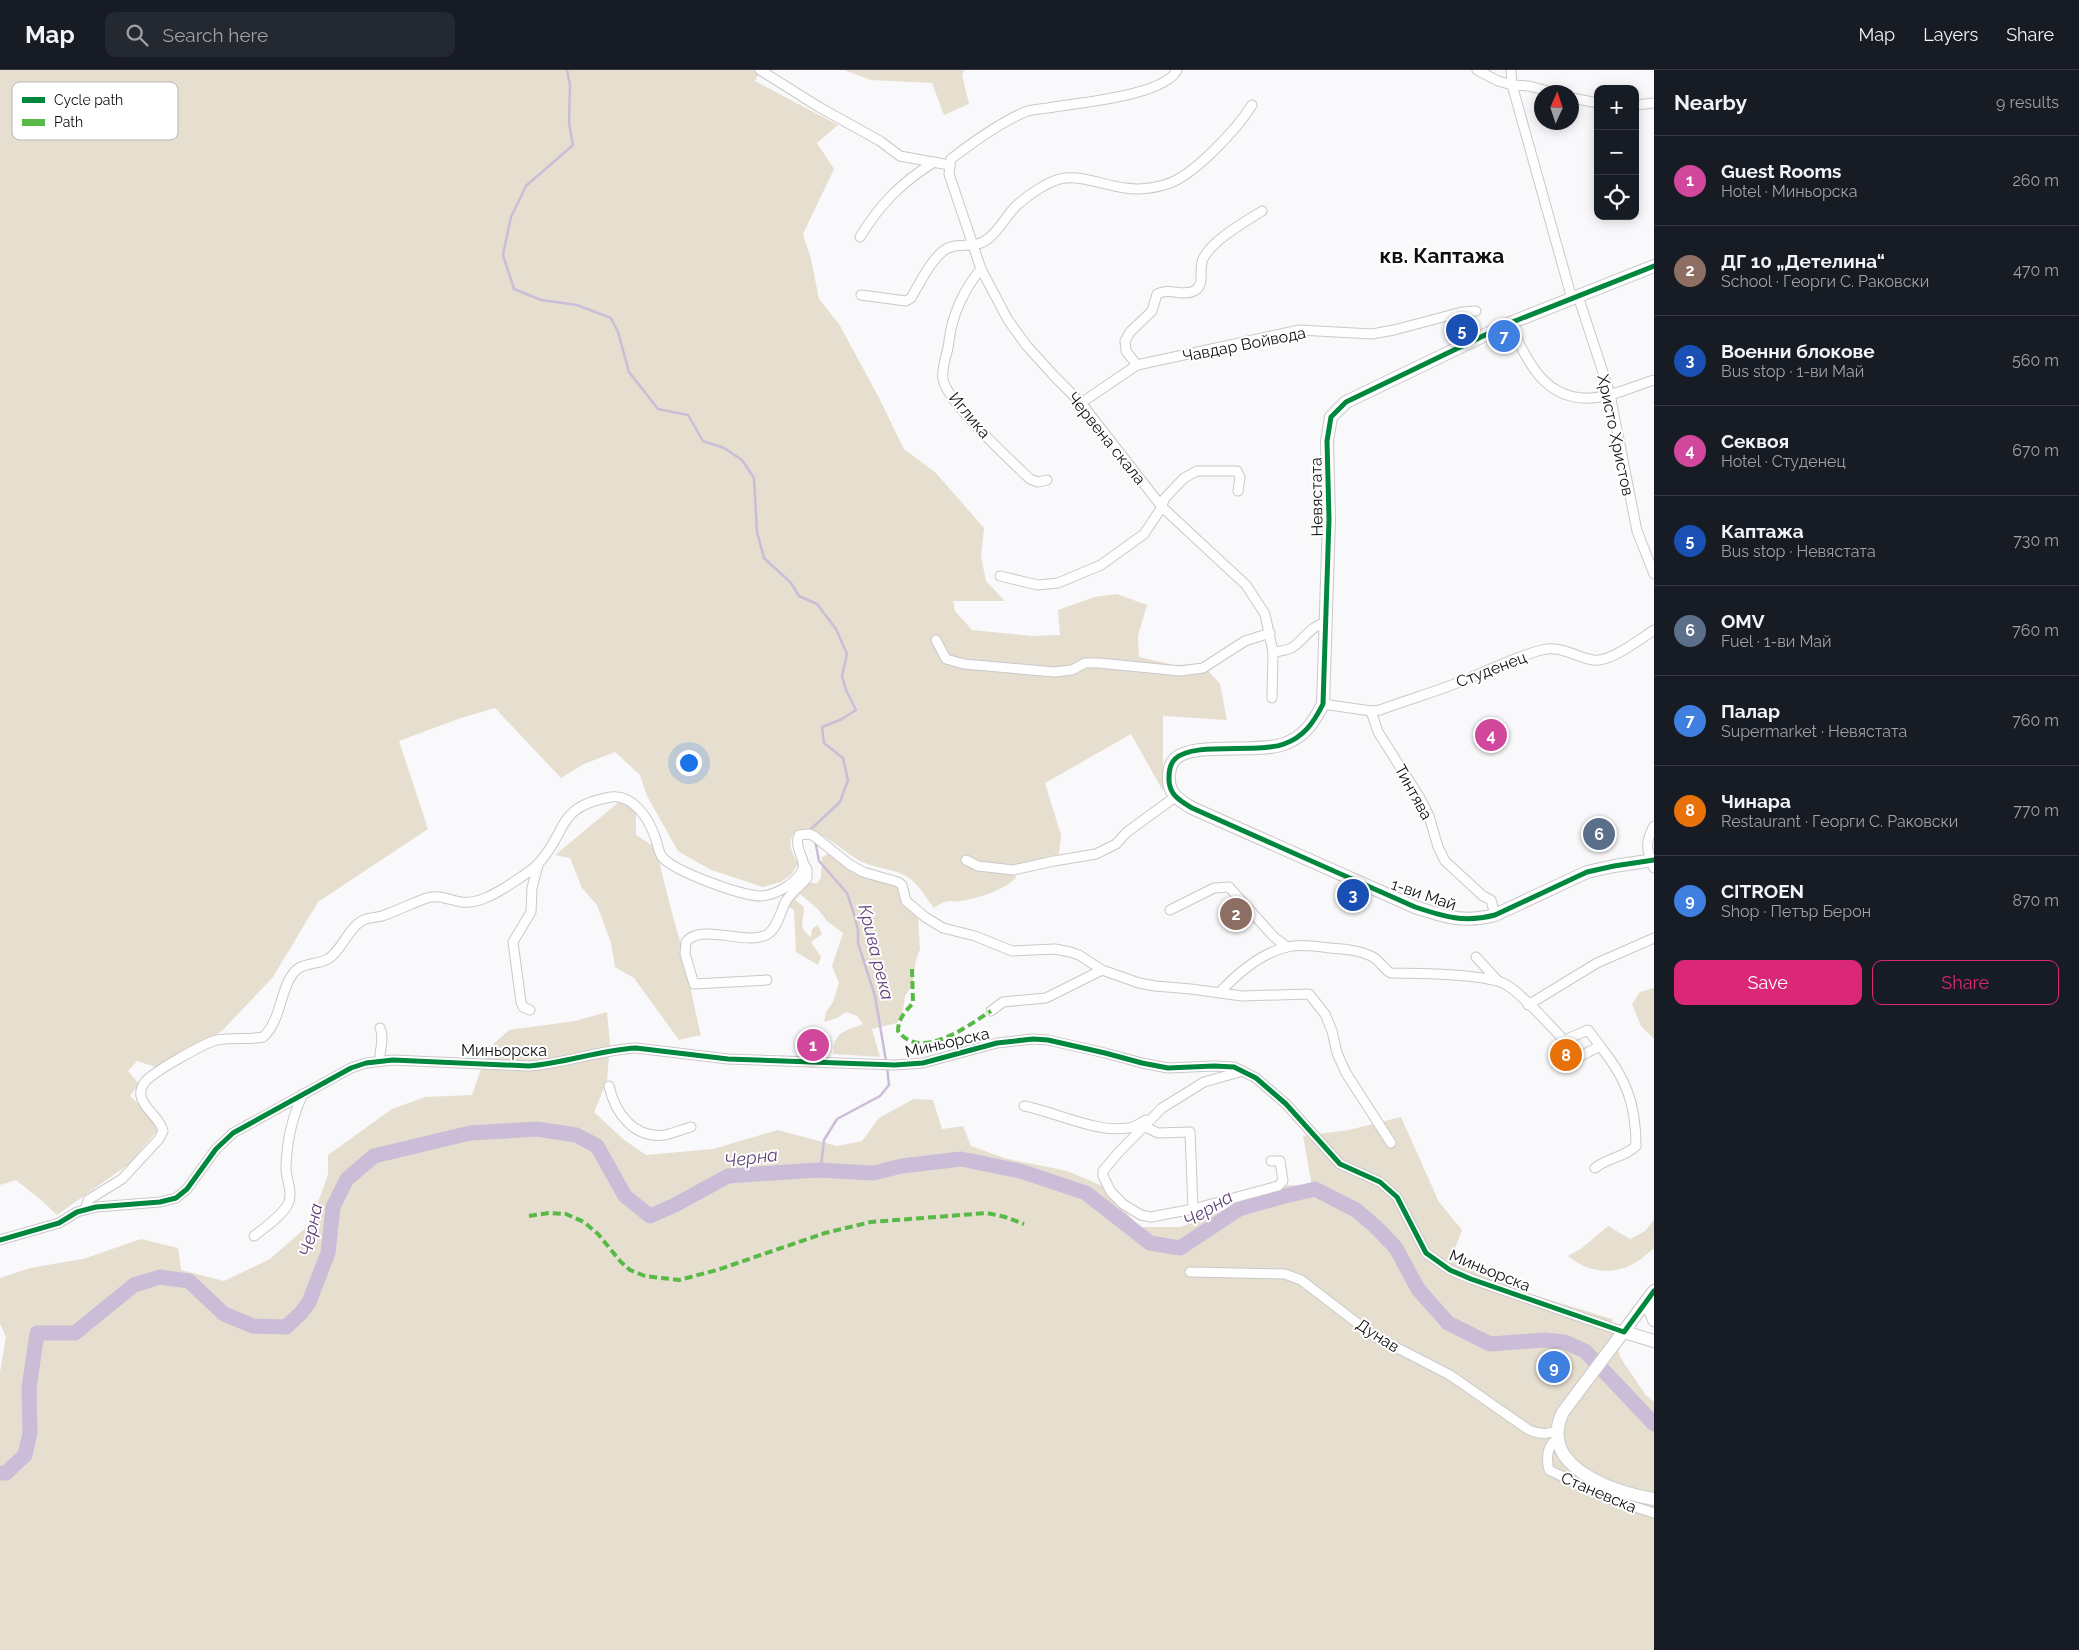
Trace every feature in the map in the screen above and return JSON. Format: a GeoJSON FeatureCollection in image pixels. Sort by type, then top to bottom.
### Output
{"type":"FeatureCollection","features":[{"type":"Feature","properties":{"kind":"street"},"geometry":{"type":"LineString","coordinates":[[760,70],[766,76],[880,141],[900,156],[949,165],[951,160],[979,138],[1026,111],[1136,94],[1161,85],[1174,75],[1177,70]]}},
{"type":"Feature","properties":{"kind":"street"},"geometry":{"type":"LineString","coordinates":[[1477,70],[1498,81],[1512,85],[1534,87]]}},
{"type":"Feature","properties":{"kind":"street","name":"Христо Христов"},"geometry":{"type":"LineString","coordinates":[[1511,70],[1512,85],[1575,298],[1610,394],[1637,531],[1654,574]]}},
{"type":"Feature","properties":{"kind":"street"},"geometry":{"type":"LineString","coordinates":[[1579,99],[1594,102]]}},
{"type":"Feature","properties":{"kind":"street"},"geometry":{"type":"LineString","coordinates":[[1639,105],[1654,103]]}},
{"type":"Feature","properties":{"kind":"street"},"geometry":{"type":"LineString","coordinates":[[861,295],[906,301],[911,298],[935,260],[944,251],[952,246],[973,246],[990,238],[1016,206],[1050,183],[1064,178],[1074,178],[1126,188],[1144,188],[1172,182],[1218,147],[1241,122],[1252,105]]}},
{"type":"Feature","properties":{"kind":"street"},"geometry":{"type":"LineString","coordinates":[[860,237],[874,215],[902,183],[934,162]]}},
{"type":"Feature","properties":{"kind":"street","name":"Червена скала"},"geometry":{"type":"LineString","coordinates":[[949,165],[948,174],[981,269],[1004,313],[1026,345],[1054,377],[1081,403],[1162,507],[1246,585],[1265,614],[1274,652],[1272,698]]}},
{"type":"Feature","properties":{"kind":"street"},"geometry":{"type":"LineString","coordinates":[[1137,365],[1126,351],[1125,340],[1130,332],[1152,310],[1157,294],[1163,291],[1185,293],[1195,291],[1201,284],[1202,259],[1221,238],[1262,211]]}},
{"type":"Feature","properties":{"kind":"street","name":"Невястата"},"geometry":{"type":"LineString","coordinates":[[1175,797],[1170,790],[1168,782],[1170,765],[1176,758],[1188,752],[1209,749],[1264,749],[1284,744],[1300,736],[1313,723],[1323,704],[1329,520],[1327,441],[1332,418],[1346,402],[1510,323],[1654,266]]}},
{"type":"Feature","properties":{"kind":"street","name":"Иглика"},"geometry":{"type":"LineString","coordinates":[[981,269],[974,278],[950,326],[949,344],[943,369],[944,383],[964,412],[1030,479],[1038,482],[1047,480]]}},
{"type":"Feature","properties":{"kind":"street","name":"Чавдар Войвода"},"geometry":{"type":"LineString","coordinates":[[1081,403],[1137,365],[1299,330],[1372,334],[1462,312],[1476,311]]}},
{"type":"Feature","properties":{"kind":"street"},"geometry":{"type":"LineString","coordinates":[[1510,323],[1526,359],[1545,383],[1556,390],[1578,398],[1591,398],[1654,380]]}},
{"type":"Feature","properties":{"kind":"street"},"geometry":{"type":"LineString","coordinates":[[1000,576],[1038,585],[1058,583],[1101,565],[1144,534],[1162,507],[1164,499],[1184,478],[1197,471],[1237,471],[1240,477],[1238,491]]}},
{"type":"Feature","properties":{"kind":"street"},"geometry":{"type":"LineString","coordinates":[[1274,652],[1287,650],[1295,646],[1314,628],[1326,623]]}},
{"type":"Feature","properties":{"kind":"street","name":"Студенец"},"geometry":{"type":"LineString","coordinates":[[1323,704],[1371,712],[1380,710],[1542,650],[1554,648],[1594,660],[1603,660],[1654,630]]}},
{"type":"Feature","properties":{"kind":"street"},"geometry":{"type":"LineString","coordinates":[[936,640],[946,659],[964,664],[1054,672],[1072,670],[1084,663],[1099,663],[1180,671],[1203,668],[1245,640],[1270,633]]}},
{"type":"Feature","properties":{"kind":"street","name":"Тинтява"},"geometry":{"type":"LineString","coordinates":[[1371,712],[1378,732],[1420,798],[1438,848],[1445,861],[1483,896],[1492,900],[1495,914]]}},
{"type":"Feature","properties":{"kind":"street"},"geometry":{"type":"LineString","coordinates":[[85,1210],[88,1200],[122,1179],[160,1139],[163,1132],[160,1123],[141,1097],[141,1089],[145,1082],[174,1062],[217,1040],[263,1037],[274,1026],[289,981],[298,968],[327,959],[360,922],[430,897],[462,902],[475,901],[505,888],[538,864],[550,848],[566,818],[577,808],[586,804],[621,797],[636,806],[647,819],[663,858],[685,871],[716,884],[761,896],[772,894],[792,882],[801,872],[803,863]]}},
{"type":"Feature","properties":{"kind":"street"},"geometry":{"type":"LineString","coordinates":[[966,860],[978,866],[1013,870],[1096,854],[1116,844],[1126,832],[1175,797]]}},
{"type":"Feature","properties":{"kind":"street","name":"1-ви Май"},"geometry":{"type":"LineString","coordinates":[[1175,797],[1192,808],[1415,907],[1443,917],[1461,920],[1481,918],[1495,914],[1587,872],[1614,866],[1653,863]]}},
{"type":"Feature","properties":{"kind":"street"},"geometry":{"type":"LineString","coordinates":[[1653,863],[1647,852],[1647,842],[1654,826]]}},
{"type":"Feature","properties":{"kind":"street"},"geometry":{"type":"LineString","coordinates":[[767,980],[694,984],[685,954],[686,942],[692,937],[707,935],[757,938],[768,934],[791,894],[807,878],[807,870],[796,845],[799,835],[808,834],[814,836],[848,864],[863,872],[898,882],[902,885],[906,901],[943,928],[975,936],[1012,951],[1055,949],[1070,952],[1102,970],[1138,983],[1256,997],[1309,994],[1325,1014],[1332,1031],[1337,1053],[1346,1073],[1391,1143]]}},
{"type":"Feature","properties":{"kind":"street"},"geometry":{"type":"LineString","coordinates":[[530,1010],[523,1007],[521,1002],[513,942],[531,912],[533,902],[532,888],[538,864]]}},
{"type":"Feature","properties":{"kind":"street"},"geometry":{"type":"LineString","coordinates":[[1170,910],[1214,888],[1229,887],[1274,938],[1287,947]]}},
{"type":"Feature","properties":{"kind":"street"},"geometry":{"type":"LineString","coordinates":[[1528,1004],[1597,963],[1654,938]]}},
{"type":"Feature","properties":{"kind":"street"},"geometry":{"type":"LineString","coordinates":[[1220,992],[1243,970],[1264,957],[1287,947],[1323,947],[1358,952],[1380,962],[1385,970],[1391,973],[1477,977],[1498,981],[1507,986],[1528,1004],[1580,1057],[1600,1046]]}},
{"type":"Feature","properties":{"kind":"street"},"geometry":{"type":"LineString","coordinates":[[1476,957],[1498,981]]}},
{"type":"Feature","properties":{"kind":"street"},"geometry":{"type":"LineString","coordinates":[[991,1011],[1003,1002],[1046,998],[1102,970]]}},
{"type":"Feature","properties":{"kind":"street"},"geometry":{"type":"LineString","coordinates":[[380,1028],[382,1034],[379,1053],[380,1061]]}},
{"type":"Feature","properties":{"kind":"street"},"geometry":{"type":"LineString","coordinates":[[1566,1042],[1567,1039],[1588,1030],[1619,1070],[1629,1092],[1633,1110],[1636,1146],[1626,1153],[1604,1161],[1595,1168]]}},
{"type":"Feature","properties":{"kind":"street","name":"Миньорска"},"geometry":{"type":"LineString","coordinates":[[0,1240],[58,1223],[85,1210],[96,1207],[160,1202],[176,1198],[187,1189],[216,1149],[233,1134],[351,1068],[366,1063],[380,1061],[530,1066],[546,1065],[622,1049],[636,1048],[728,1059],[895,1065],[923,1063],[997,1044],[1048,1040],[1105,1053],[1142,1064],[1168,1068],[1220,1066],[1234,1067],[1243,1071],[1256,1078],[1286,1104],[1340,1164],[1380,1182],[1397,1197],[1426,1253],[1436,1261],[1450,1270],[1471,1279],[1624,1332]]}},
{"type":"Feature","properties":{"kind":"street"},"geometry":{"type":"LineString","coordinates":[[1243,1071],[1204,1082],[1176,1098],[1144,1126],[1104,1171],[1103,1176],[1111,1192],[1123,1204],[1141,1215],[1150,1217],[1193,1209],[1278,1186],[1283,1181],[1280,1161],[1271,1161]]}},
{"type":"Feature","properties":{"kind":"street"},"geometry":{"type":"LineString","coordinates":[[609,1086],[614,1102],[626,1121],[636,1130],[654,1135],[666,1134],[691,1127]]}},
{"type":"Feature","properties":{"kind":"street"},"geometry":{"type":"LineString","coordinates":[[254,1236],[288,1205],[290,1198],[286,1167],[287,1146],[293,1114],[303,1094]]}},
{"type":"Feature","properties":{"kind":"street"},"geometry":{"type":"LineString","coordinates":[[1024,1106],[1053,1113],[1076,1122],[1122,1129],[1134,1127],[1153,1117]]}},
{"type":"Feature","properties":{"kind":"street"},"geometry":{"type":"LineString","coordinates":[[1144,1126],[1158,1132],[1190,1132],[1193,1209]]}},
{"type":"Feature","properties":{"kind":"street","name":"Дунав"},"geometry":{"type":"LineString","coordinates":[[1190,1272],[1285,1274],[1301,1280],[1374,1336],[1450,1375],[1529,1430],[1536,1433],[1557,1435]]}},
{"type":"Feature","properties":{"kind":"street"},"geometry":{"type":"LineString","coordinates":[[1653,1292],[1563,1412],[1557,1425],[1557,1435],[1565,1456],[1592,1479],[1622,1491],[1654,1499]]}},
{"type":"Feature","properties":{"kind":"street"},"geometry":{"type":"LineString","coordinates":[[1653,1292],[1650,1310],[1654,1320]]}},
{"type":"Feature","properties":{"kind":"street"},"geometry":{"type":"LineString","coordinates":[[1624,1332],[1654,1340]]}},
{"type":"Feature","properties":{"kind":"street","name":"Станевска"},"geometry":{"type":"LineString","coordinates":[[1557,1435],[1552,1443],[1547,1459],[1549,1470],[1607,1498],[1654,1512]]}},
{"type":"Feature","properties":{"kind":"shaded area"},"geometry":{"type":"Polygon","coordinates":[[[0,70],[761,70],[755,81],[838,125],[817,143],[834,169],[803,234],[811,259],[819,299],[839,324],[904,449],[936,473],[984,528],[981,557],[986,581],[1005,601],[953,601],[955,611],[972,630],[1032,636],[1060,635],[1058,610],[1095,597],[1117,594],[1147,605],[1138,636],[1139,657],[1174,665],[1202,664],[1220,684],[1227,720],[1163,716],[1163,791],[1131,734],[1045,783],[1061,835],[1059,854],[1014,866],[1016,878],[993,892],[967,900],[947,901],[934,908],[909,878],[898,872],[862,862],[817,832],[807,829],[799,830],[791,839],[793,853],[798,863],[792,874],[781,882],[763,887],[711,870],[678,851],[647,796],[640,775],[615,752],[584,764],[561,778],[495,708],[461,718],[399,741],[428,829],[318,902],[273,977],[222,1031],[159,1068],[137,1061],[128,1071],[139,1084],[130,1096],[152,1117],[157,1131],[129,1164],[57,1215],[16,1180],[0,1185],[0,70]]]}},
{"type":"Feature","properties":{"kind":"shaded area"},"geometry":{"type":"Polygon","coordinates":[[[844,70],[964,70],[962,75],[969,104],[944,115],[932,83],[871,80],[844,70]]]}},
{"type":"Feature","properties":{"kind":"shaded area"},"geometry":{"type":"Polygon","coordinates":[[[619,802],[636,811],[636,835],[656,848],[683,953],[701,1035],[679,1040],[634,978],[615,967],[611,943],[597,905],[582,888],[570,858],[555,855],[619,802]]]}},
{"type":"Feature","properties":{"kind":"shaded area"},"geometry":{"type":"Polygon","coordinates":[[[832,852],[846,862],[904,885],[910,891],[909,899],[918,917],[920,949],[916,960],[912,986],[905,996],[903,1010],[897,1023],[872,1029],[880,1057],[834,1054],[835,1041],[838,1036],[863,1024],[857,1016],[846,1012],[837,1018],[824,1022],[826,1012],[833,1002],[839,983],[832,966],[843,933],[827,921],[818,909],[800,894],[795,900],[804,907],[802,924],[807,934],[811,937],[812,929],[818,925],[822,934],[811,942],[821,957],[818,965],[796,952],[794,910],[782,903],[783,891],[808,883],[817,883],[821,878],[822,857],[832,852]]]}},
{"type":"Feature","properties":{"kind":"shaded area"},"geometry":{"type":"Polygon","coordinates":[[[1654,988],[1654,1039],[1641,1026],[1632,1004],[1640,992],[1654,988]]]}},
{"type":"Feature","properties":{"kind":"shaded area"},"geometry":{"type":"Polygon","coordinates":[[[607,1012],[610,1044],[607,1081],[594,1112],[623,1139],[646,1155],[713,1149],[778,1130],[837,1146],[862,1141],[879,1118],[914,1099],[933,1100],[942,1129],[963,1126],[971,1146],[1004,1158],[1067,1171],[1105,1187],[1139,1227],[1181,1227],[1288,1185],[1312,1186],[1303,1136],[1349,1130],[1401,1117],[1439,1202],[1462,1230],[1452,1256],[1483,1276],[1537,1296],[1612,1319],[1620,1357],[1645,1394],[1654,1402],[1654,1650],[0,1650],[0,1372],[6,1337],[0,1324],[0,1278],[30,1268],[83,1259],[141,1239],[178,1248],[181,1270],[224,1281],[270,1259],[310,1224],[328,1175],[328,1155],[392,1109],[425,1097],[472,1095],[488,1049],[509,1030],[575,1021],[607,1012]]]}},
{"type":"Feature","properties":{"kind":"shaded area"},"geometry":{"type":"Polygon","coordinates":[[[1654,1220],[1654,1248],[1627,1267],[1609,1271],[1591,1269],[1568,1256],[1582,1248],[1608,1226],[1630,1239],[1645,1231],[1654,1220]]]}},
{"type":"Feature","properties":{"kind":"waterway","name":"Крива река"},"geometry":{"type":"LineString","coordinates":[[567,70],[570,85],[569,123],[573,145],[526,186],[511,217],[503,255],[514,289],[541,300],[577,305],[611,318],[618,332],[629,372],[658,409],[688,415],[703,441],[724,448],[742,460],[754,478],[757,532],[764,558],[791,583],[799,596],[817,604],[836,629],[847,654],[842,676],[846,690],[856,710],[842,719],[822,727],[824,743],[843,758],[848,780],[840,802],[811,829],[813,833]]}},
{"type":"Feature","properties":{"kind":"waterway","name":"Крива река"},"geometry":{"type":"LineString","coordinates":[[815,840],[819,861],[847,893],[854,914],[858,930],[858,943],[875,996],[886,1061]]}},
{"type":"Feature","properties":{"kind":"waterway","name":"Крива река"},"geometry":{"type":"LineString","coordinates":[[818,1170],[821,1166],[824,1140],[837,1119],[880,1096],[889,1085],[887,1067]]}},
{"type":"Feature","properties":{"kind":"waterway","name":"Черна"},"geometry":{"type":"LineString","coordinates":[[0,1473],[6,1473],[25,1455],[30,1433],[29,1388],[37,1333],[75,1333],[134,1285],[160,1277],[189,1281],[224,1314],[253,1326],[286,1327],[301,1313],[309,1302],[328,1253],[333,1207],[347,1179],[374,1156],[470,1133],[537,1129],[576,1135],[597,1146],[625,1196],[650,1216],[675,1205],[728,1176],[818,1170],[873,1173],[902,1166],[961,1159],[1020,1171],[1086,1193],[1150,1243],[1180,1248],[1239,1209],[1315,1189],[1356,1210],[1377,1228],[1396,1248],[1418,1289],[1448,1323],[1490,1344],[1544,1340],[1565,1342],[1585,1351],[1654,1424]]}},
{"type":"Feature","properties":{"kind":"marked path"},"geometry":{"type":"LineString","coordinates":[[912,969],[913,1003],[901,1019],[898,1027],[898,1031],[908,1040],[919,1043],[945,1038],[991,1011]]}},
{"type":"Feature","properties":{"kind":"marked path"},"geometry":{"type":"LineString","coordinates":[[529,1216],[549,1213],[566,1214],[584,1222],[598,1234],[630,1270],[645,1276],[679,1280],[717,1270],[825,1233],[871,1222],[987,1213],[1024,1224]]}},
{"type":"Feature","properties":{"kind":"cycle path"},"geometry":{"type":"LineString","coordinates":[[1654,266],[1510,323],[1346,402],[1331,417],[1327,441],[1329,519],[1323,704],[1308,728],[1291,741],[1272,747],[1196,750],[1175,759],[1172,763],[1169,777],[1172,792],[1192,808],[1415,907],[1455,918],[1474,919],[1495,915],[1587,872],[1654,860]]}},
{"type":"Feature","properties":{"kind":"cycle path"},"geometry":{"type":"LineString","coordinates":[[0,1240],[59,1223],[77,1212],[96,1207],[160,1202],[176,1198],[187,1189],[216,1149],[233,1133],[351,1068],[366,1063],[393,1060],[529,1066],[609,1051],[636,1048],[728,1059],[895,1065],[923,1063],[997,1043],[1033,1039],[1048,1040],[1168,1068],[1234,1067],[1256,1078],[1286,1104],[1340,1164],[1380,1182],[1397,1197],[1426,1253],[1450,1270],[1471,1279],[1624,1332],[1654,1291]]}},
{"type":"Feature","properties":{"kind":"place","name":"Каптажа"},"geometry":{"type":"Point","coordinates":[1462,330]}},
{"type":"Feature","properties":{"kind":"place","name":"Палар"},"geometry":{"type":"Point","coordinates":[1504,336]}},
{"type":"Feature","properties":{"kind":"place","name":"Секвоя"},"geometry":{"type":"Point","coordinates":[1491,735]}},
{"type":"Feature","properties":{"kind":"place","name":"OMV"},"geometry":{"type":"Point","coordinates":[1599,834]}},
{"type":"Feature","properties":{"kind":"place","name":"Военни блокове"},"geometry":{"type":"Point","coordinates":[1353,895]}},
{"type":"Feature","properties":{"kind":"place","name":"ДГ 10 „Детелина“"},"geometry":{"type":"Point","coordinates":[1236,914]}},
{"type":"Feature","properties":{"kind":"place","name":"Guest Rooms"},"geometry":{"type":"Point","coordinates":[813,1045]}},
{"type":"Feature","properties":{"kind":"place","name":"Чинара"},"geometry":{"type":"Point","coordinates":[1566,1055]}},
{"type":"Feature","properties":{"kind":"place","name":"CITROEN"},"geometry":{"type":"Point","coordinates":[1554,1367]}},
{"type":"Feature","properties":{"kind":"district","name":"кв. Каптажа"},"geometry":{"type":"Point","coordinates":[1442,256]}}]}
